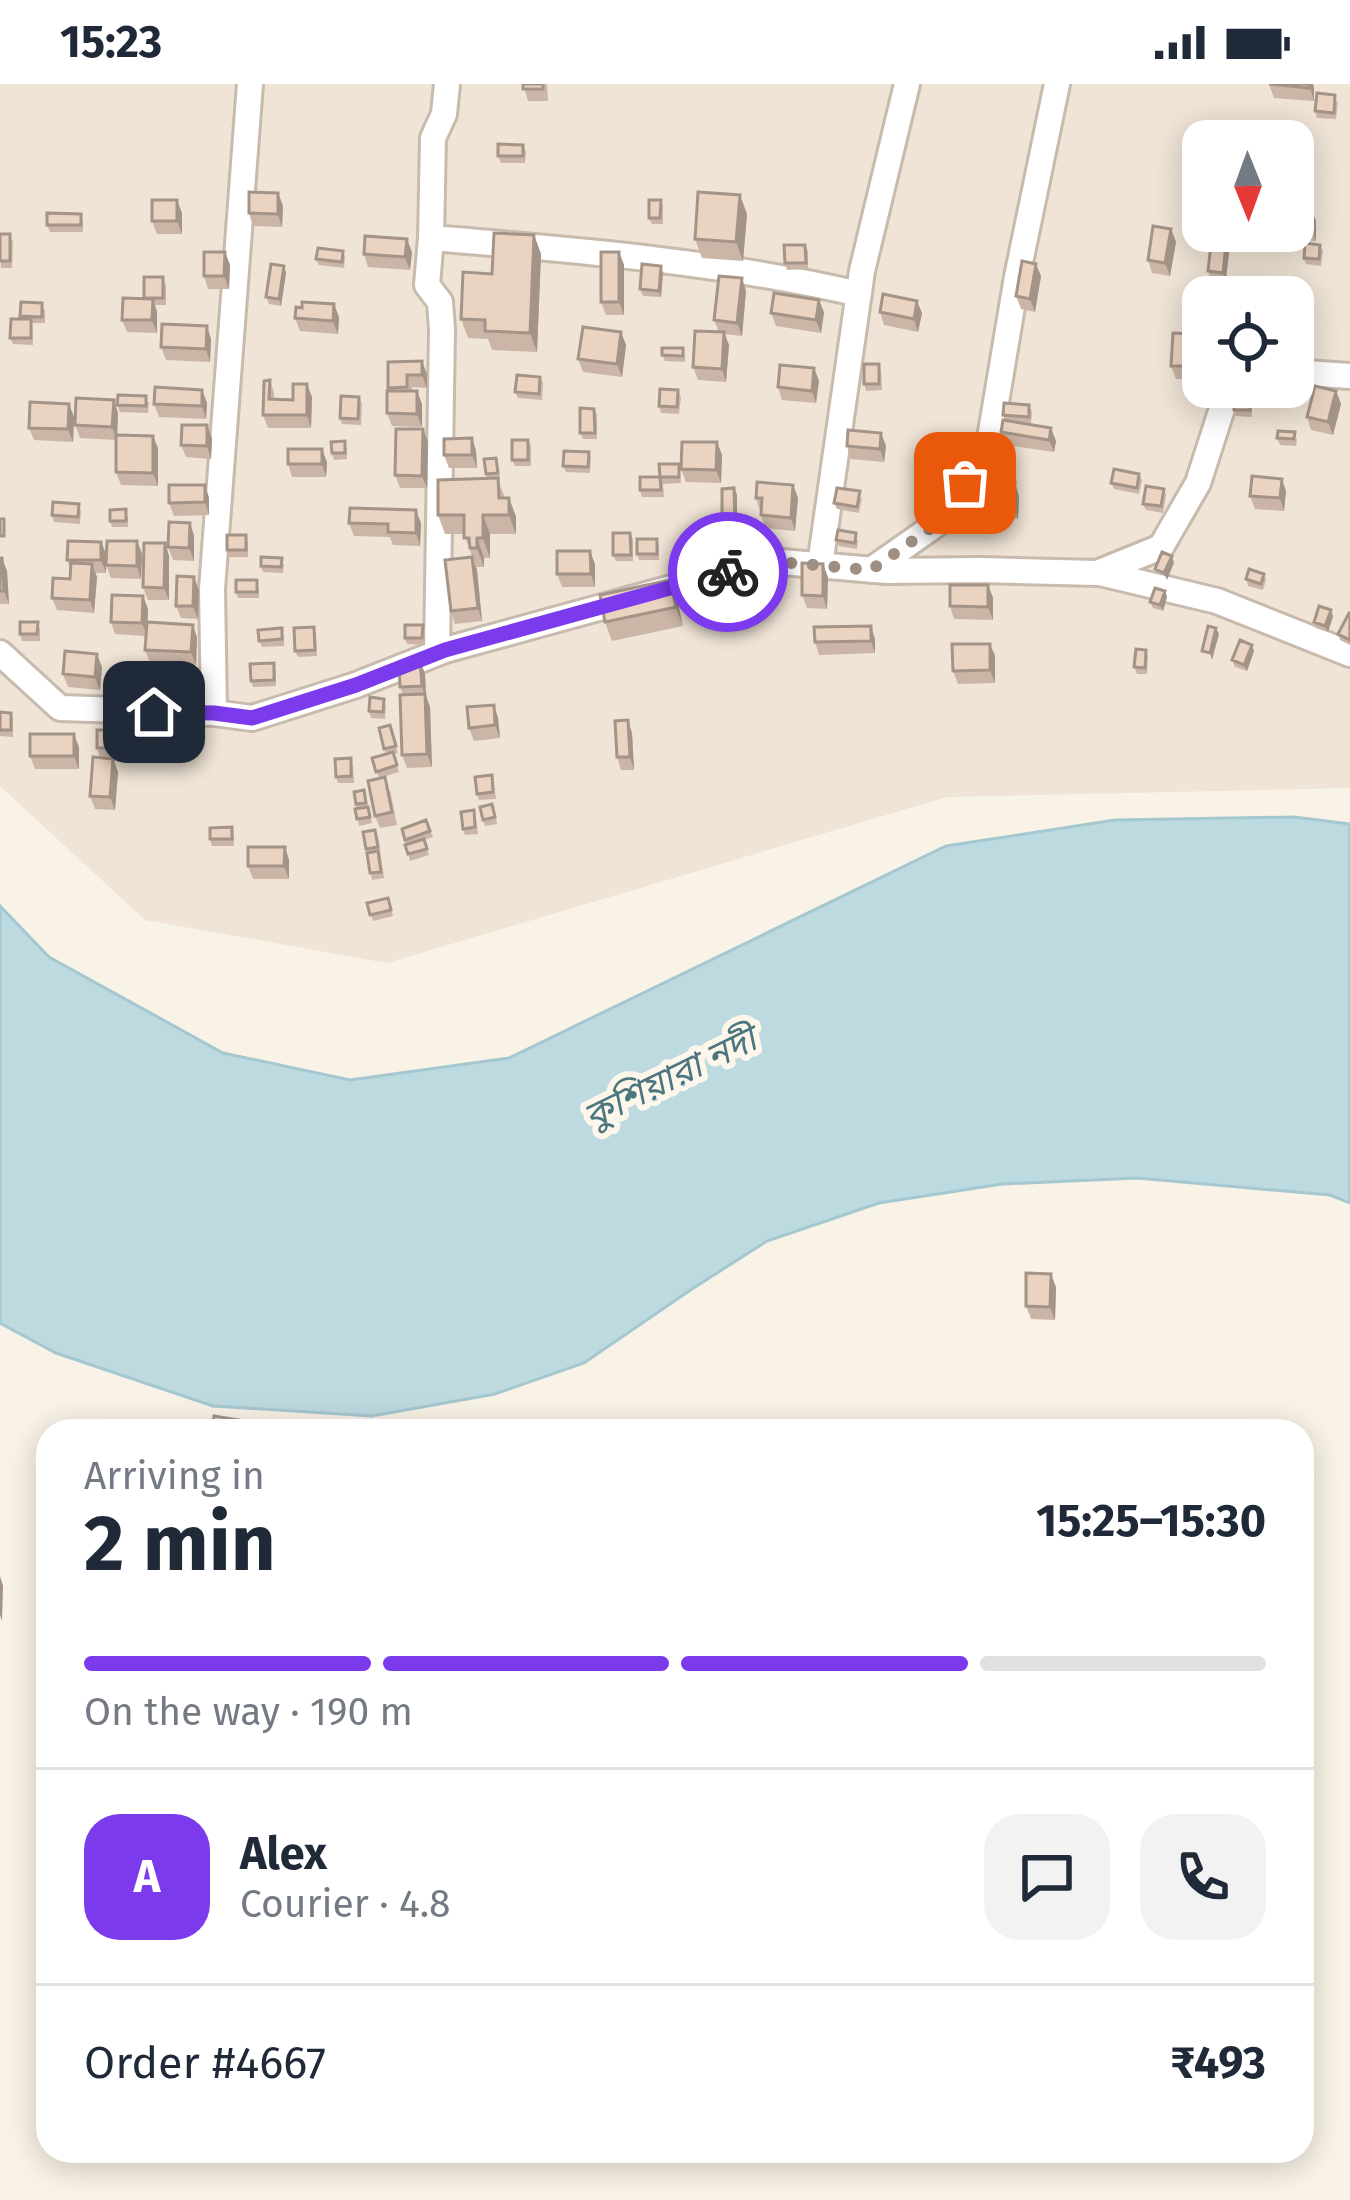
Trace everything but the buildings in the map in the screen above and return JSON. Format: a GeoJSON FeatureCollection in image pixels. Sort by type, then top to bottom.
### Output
{"type":"FeatureCollection","features":[{"type":"Feature","properties":{"kind":"street"},"geometry":{"type":"LineString","coordinates":[[214,713],[212,590],[250,84]]}},
{"type":"Feature","properties":{"kind":"street"},"geometry":{"type":"LineString","coordinates":[[437,653],[443,385],[440,302],[427,284],[434,138],[444,115],[447,84]]}},
{"type":"Feature","properties":{"kind":"street"},"geometry":{"type":"LineString","coordinates":[[820,565],[859,294],[908,84]]}},
{"type":"Feature","properties":{"kind":"street"},"geometry":{"type":"LineString","coordinates":[[871,570],[941,521],[989,444],[1057,84]]}},
{"type":"Feature","properties":{"kind":"street"},"geometry":{"type":"LineString","coordinates":[[430,238],[657,257],[859,294]]}},
{"type":"Feature","properties":{"kind":"street"},"geometry":{"type":"LineString","coordinates":[[1314,374],[1350,376]]}},
{"type":"Feature","properties":{"kind":"street"},"geometry":{"type":"LineString","coordinates":[[1097,573],[1161,548],[1198,484],[1222,408]]}},
{"type":"Feature","properties":{"kind":"street"},"geometry":{"type":"LineString","coordinates":[[0,653],[60,708],[252,718],[437,653],[770,561],[871,570],[1097,573],[1217,601],[1350,654]]}},
{"type":"Feature","properties":{"kind":"shaded area"},"geometry":{"type":"Polygon","coordinates":[[[0,84],[1350,84],[1350,788],[947,797],[387,963],[145,920],[0,786],[0,84]]]}},
{"type":"Feature","properties":{"kind":"water","name":"কুশিয়ারা নদী"},"geometry":{"type":"Polygon","coordinates":[[[1294,817],[1350,824],[1350,1203],[1330,1195],[1137,1178],[1002,1184],[879,1203],[767,1241],[584,1363],[495,1394],[372,1416],[213,1406],[56,1353],[0,1323],[0,906],[49,957],[223,1053],[350,1080],[509,1058],[946,846],[1115,820],[1294,817]]]}},
{"type":"Feature","properties":{"kind":"way so far"},"geometry":{"type":"LineString","coordinates":[[728,572],[770,561],[871,570],[941,521],[965,483]]}},
{"type":"Feature","properties":{"kind":"route"},"geometry":{"type":"LineString","coordinates":[[154,712],[252,718],[445,650],[728,572]]}}]}
